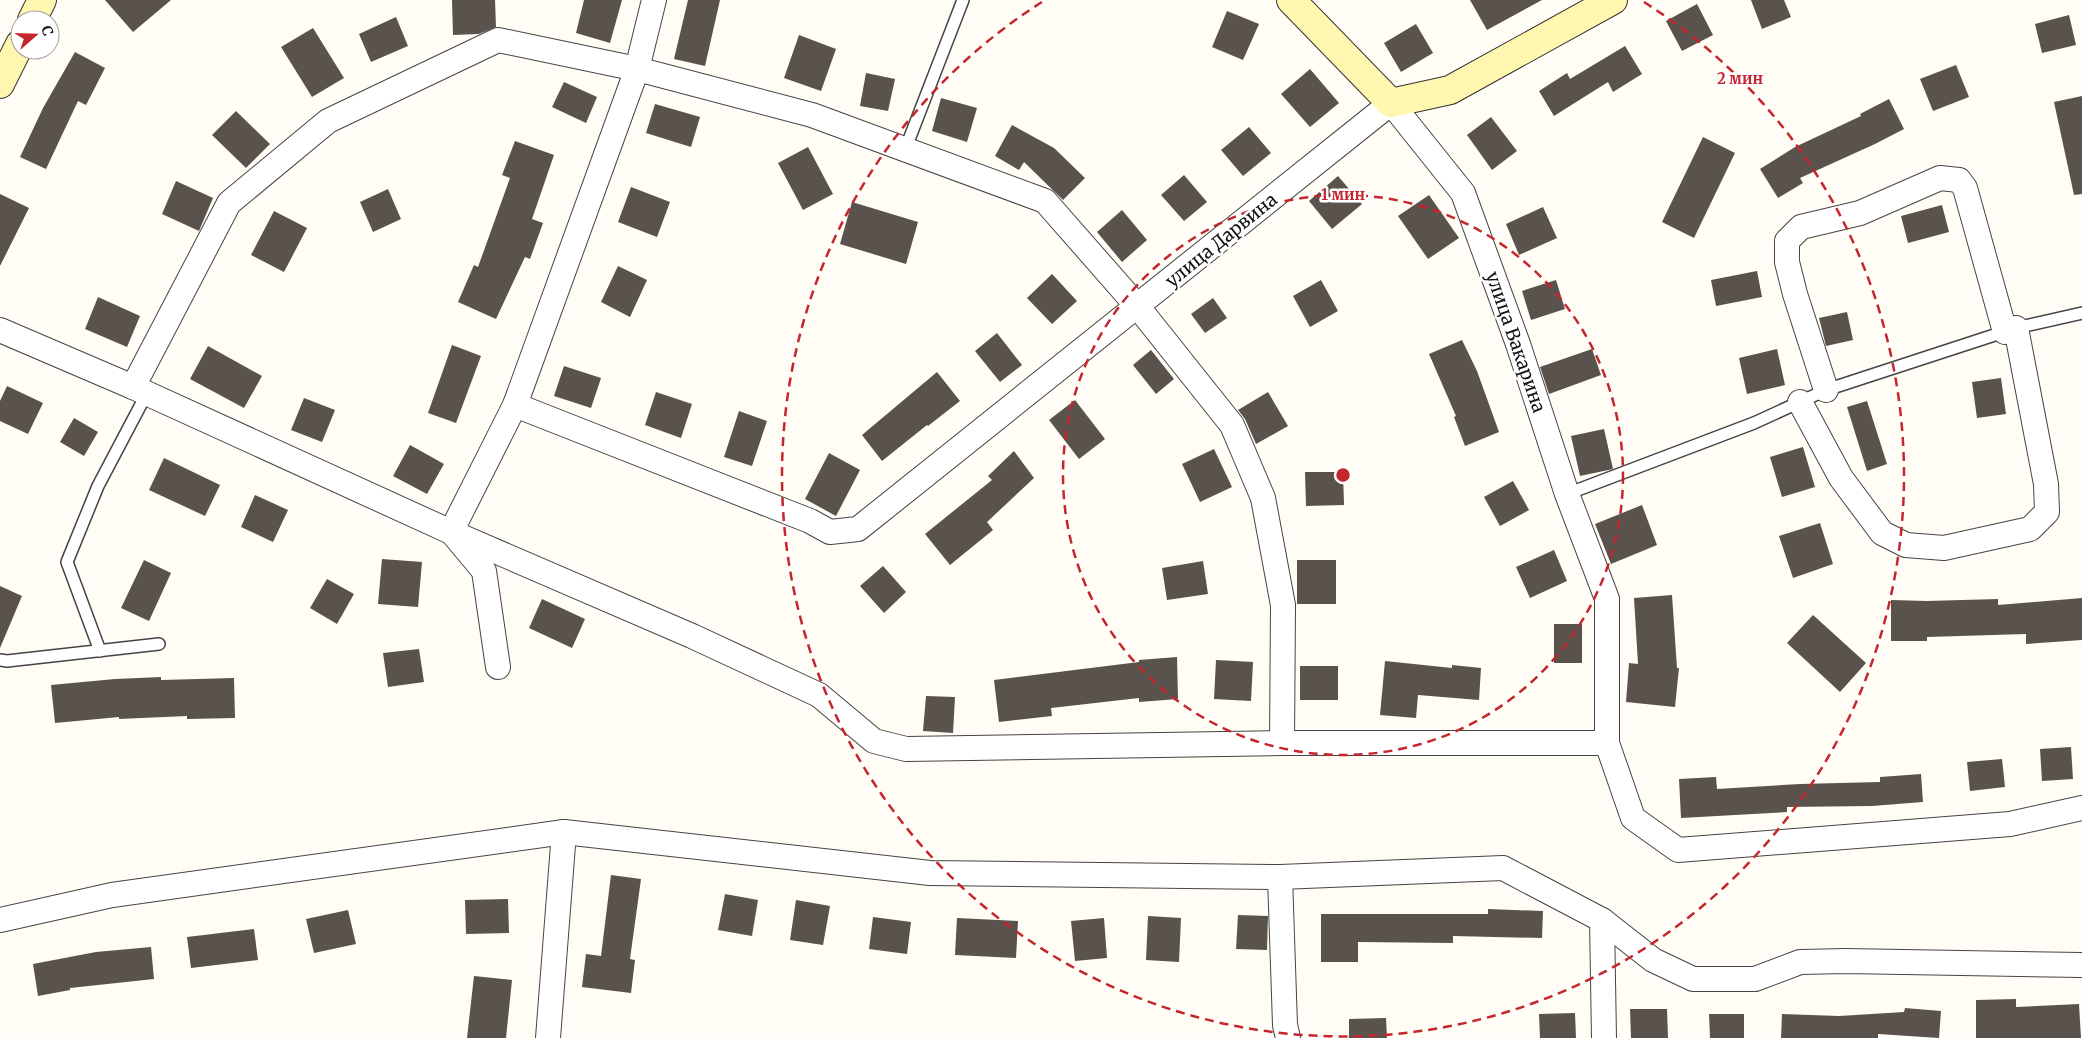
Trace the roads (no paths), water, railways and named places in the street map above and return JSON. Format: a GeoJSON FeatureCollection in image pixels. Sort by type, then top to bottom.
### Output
{"type":"FeatureCollection","features":[{"type":"Feature","properties":{"kind":"street"},"geometry":{"type":"LineString","coordinates":[[451,532],[515,405],[637,69],[654,0]]}},
{"type":"Feature","properties":{"kind":"street","name":"улица Вакарина"},"geometry":{"type":"LineString","coordinates":[[1291,0],[1391,103],[1463,193],[1518,344],[1567,494],[1607,599],[1606,743]]}},
{"type":"Feature","properties":{"kind":"street","name":"улица Дарвина"},"geometry":{"type":"LineString","coordinates":[[515,405],[810,521],[830,532],[858,529],[1391,103],[1450,90],[1613,0]]}},
{"type":"Feature","properties":{"kind":"street"},"geometry":{"type":"LineString","coordinates":[[140,390],[229,203],[328,121],[498,40],[637,69],[812,115],[1045,201],[1138,307],[1232,425],[1263,498],[1283,605],[1282,743]]}},
{"type":"Feature","properties":{"kind":"street"},"geometry":{"type":"LineString","coordinates":[[0,84],[12,60]]}},
{"type":"Feature","properties":{"kind":"street"},"geometry":{"type":"LineString","coordinates":[[1800,402],[1841,478],[1882,533],[1906,545],[1944,548],[2030,529],[2047,512],[2046,484],[2011,330],[1965,188],[1959,180],[1940,178],[1860,213],[1801,227],[1787,241],[1789,270],[1826,390]]}},
{"type":"Feature","properties":{"kind":"street"},"geometry":{"type":"LineString","coordinates":[[0,330],[140,390],[451,532],[692,636],[819,694],[874,741],[906,749],[1282,743],[1606,743],[1633,818],[1678,850],[2010,824],[2082,808]]}},
{"type":"Feature","properties":{"kind":"street"},"geometry":{"type":"LineString","coordinates":[[451,532],[484,571],[498,667]]}},
{"type":"Feature","properties":{"kind":"street"},"geometry":{"type":"LineString","coordinates":[[548,1038],[564,832]]}},
{"type":"Feature","properties":{"kind":"street"},"geometry":{"type":"LineString","coordinates":[[0,920],[112,895],[564,832],[930,873],[1280,877],[1503,868],[1602,920],[1653,960],[1693,980],[1755,978],[1800,962],[2082,965]]}},
{"type":"Feature","properties":{"kind":"street"},"geometry":{"type":"LineString","coordinates":[[1280,877],[1288,1038]]}},
{"type":"Feature","properties":{"kind":"street"},"geometry":{"type":"LineString","coordinates":[[1602,920],[1604,1038]]}},
{"type":"Feature","properties":{"kind":"lane"},"geometry":{"type":"LineString","coordinates":[[905,150],[963,0]]}},
{"type":"Feature","properties":{"kind":"lane"},"geometry":{"type":"LineString","coordinates":[[1567,494],[1754,423],[1826,390],[2011,330],[2082,313]]}},
{"type":"Feature","properties":{"kind":"lane"},"geometry":{"type":"LineString","coordinates":[[100,651],[67,562],[140,390]]}},
{"type":"Feature","properties":{"kind":"lane"},"geometry":{"type":"LineString","coordinates":[[0,660],[7,661],[159,644]]}}]}
